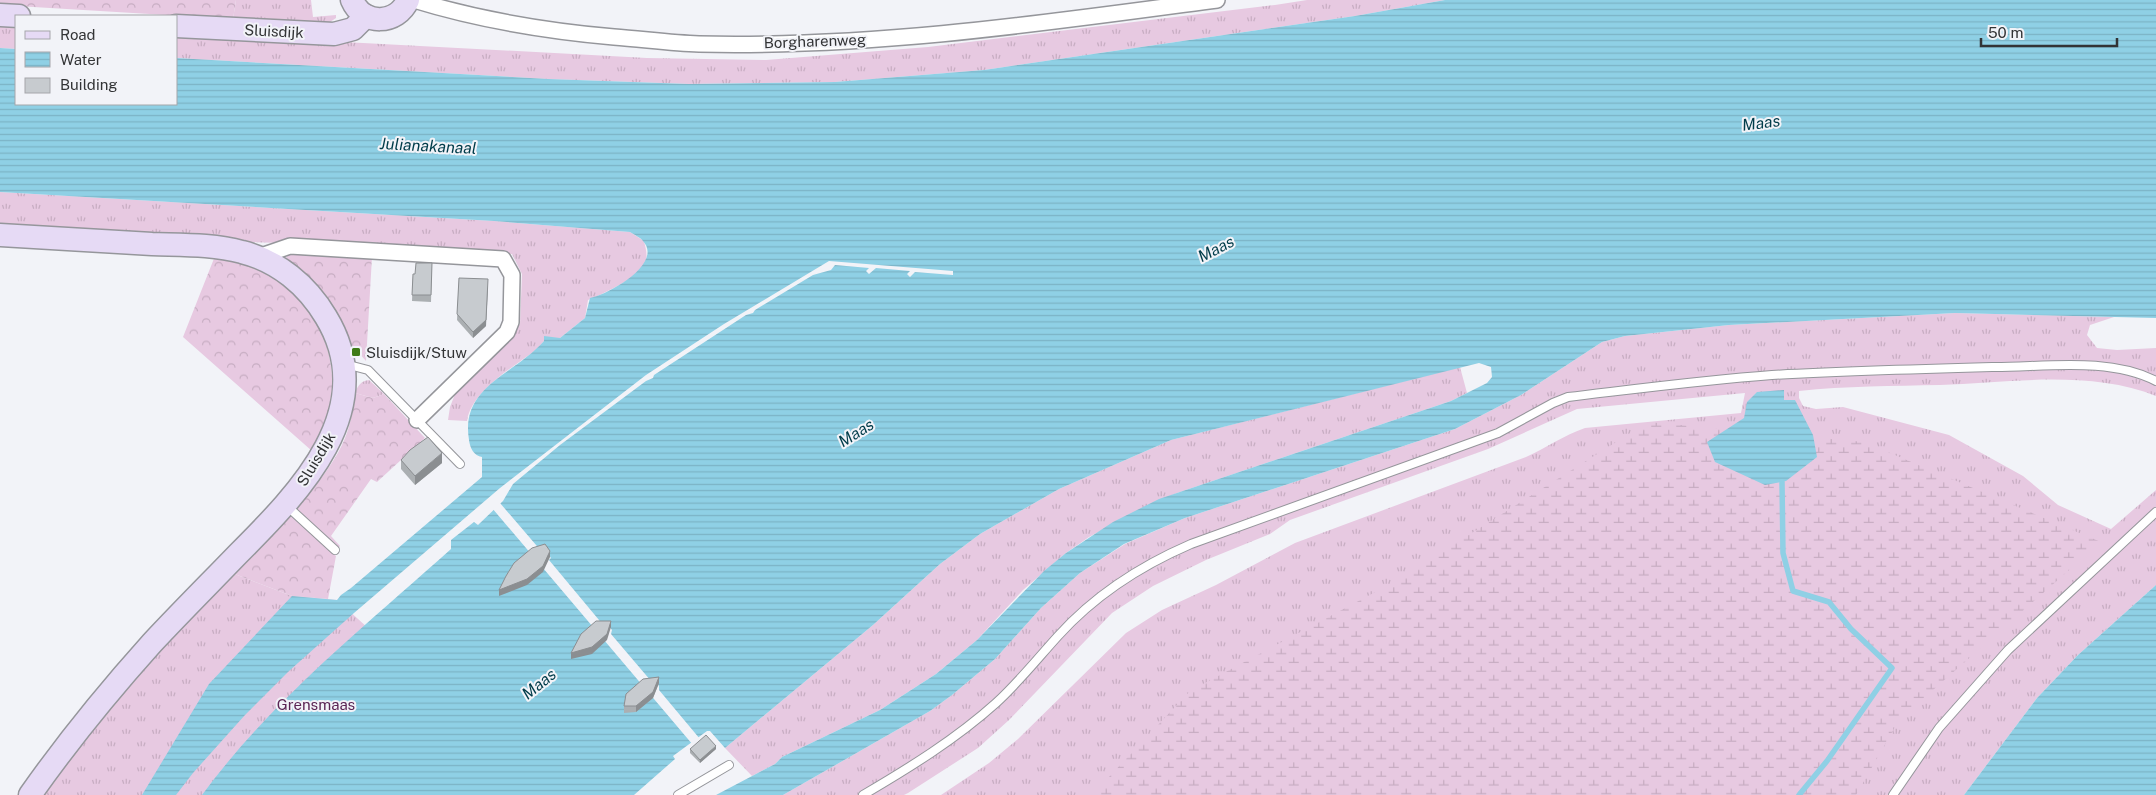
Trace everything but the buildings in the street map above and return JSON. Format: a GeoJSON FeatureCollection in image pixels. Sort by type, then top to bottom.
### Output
{"type":"FeatureCollection","features":[{"type":"Feature","properties":{"kind":"street"},"geometry":{"type":"LineString","coordinates":[[359,8],[379,20],[390,18],[398,13],[408,0]]}},
{"type":"Feature","properties":{"kind":"street","name":"Borgharenweg"},"geometry":{"type":"LineString","coordinates":[[414,0],[458,13],[582,34],[707,44],[810,43],[981,31],[1217,0]]}},
{"type":"Feature","properties":{"kind":"street","name":"Sluisdijk"},"geometry":{"type":"LineString","coordinates":[[178,26],[334,34],[353,29],[359,8]]}},
{"type":"Feature","properties":{"kind":"street"},"geometry":{"type":"LineString","coordinates":[[0,15],[15,16]]}},
{"type":"Feature","properties":{"kind":"street","name":"Sluisdijk"},"geometry":{"type":"LineString","coordinates":[[0,235],[218,248],[258,257],[284,270],[317,302],[329,322],[343,364],[344,387],[340,412],[331,439],[316,465],[287,505],[165,629],[107,693],[68,742],[30,795]]}},
{"type":"Feature","properties":{"kind":"street"},"geometry":{"type":"LineString","coordinates":[[258,257],[290,246],[503,259],[512,275],[512,322],[507,332],[416,420]]}},
{"type":"Feature","properties":{"kind":"lane"},"geometry":{"type":"LineString","coordinates":[[343,364],[368,370],[460,464]]}},
{"type":"Feature","properties":{"kind":"lane"},"geometry":{"type":"LineString","coordinates":[[863,795],[946,743],[996,703],[1026,673],[1059,634],[1101,595],[1128,576],[1169,553],[1191,544],[1498,433],[1553,403],[1568,397],[1667,385],[1771,376],[1947,368],[2088,366],[2115,369],[2148,377],[2156,381]]}},
{"type":"Feature","properties":{"kind":"lane"},"geometry":{"type":"LineString","coordinates":[[287,505],[335,550]]}},
{"type":"Feature","properties":{"kind":"lane"},"geometry":{"type":"LineString","coordinates":[[1894,795],[1939,728],[2008,650],[2156,512]]}},
{"type":"Feature","properties":{"kind":"lane"},"geometry":{"type":"LineString","coordinates":[[678,795],[729,765]]}},
{"type":"Feature","properties":{"kind":"green space"},"geometry":{"type":"Polygon","coordinates":[[[0,0],[236,0],[233,19],[0,5],[0,0]]]}},
{"type":"Feature","properties":{"kind":"green space"},"geometry":{"type":"Polygon","coordinates":[[[236,0],[311,0],[313,17],[336,15],[336,18],[327,24],[233,19],[236,0]]]}},
{"type":"Feature","properties":{"kind":"green space"},"geometry":{"type":"Polygon","coordinates":[[[1307,0],[1445,0],[1355,16],[984,70],[835,82],[689,84],[548,79],[178,58],[178,33],[647,58],[766,60],[928,47],[1307,0]]]}},
{"type":"Feature","properties":{"kind":"green space"},"geometry":{"type":"Polygon","coordinates":[[[0,23],[15,24],[15,49],[0,48],[0,23]]]}},
{"type":"Feature","properties":{"kind":"green space"},"geometry":{"type":"Polygon","coordinates":[[[0,192],[494,221],[630,232],[644,241],[646,258],[645,265],[639,272],[609,291],[588,300],[585,318],[560,338],[544,341],[537,349],[485,389],[470,410],[467,421],[448,420],[450,407],[457,389],[520,324],[522,274],[512,254],[366,245],[245,242],[0,225],[0,192]]]}},
{"type":"Feature","properties":{"kind":"green space"},"geometry":{"type":"Polygon","coordinates":[[[288,253],[372,257],[366,361],[350,343],[338,315],[326,296],[307,275],[286,258],[288,253]]]}},
{"type":"Feature","properties":{"kind":"green space"},"geometry":{"type":"Polygon","coordinates":[[[215,256],[249,264],[273,275],[294,292],[316,320],[329,354],[332,391],[327,420],[312,451],[183,337],[215,256]]]}},
{"type":"Feature","properties":{"kind":"green space"},"geometry":{"type":"Polygon","coordinates":[[[1955,313],[2114,317],[2090,325],[2087,335],[2097,348],[2117,350],[2156,348],[2156,396],[2131,388],[2078,380],[2022,380],[1799,391],[1799,398],[1803,406],[1816,409],[1843,407],[1949,435],[2023,476],[2058,505],[2111,529],[2156,490],[2156,585],[2078,655],[2037,698],[1964,795],[941,795],[989,763],[1018,739],[1126,633],[1162,610],[1216,585],[1295,543],[1526,457],[1585,428],[1741,413],[1745,393],[1577,409],[1488,449],[1290,520],[1270,534],[1206,560],[1153,586],[1112,613],[1009,720],[978,748],[908,793],[904,795],[783,795],[930,711],[952,695],[995,659],[1041,608],[1080,573],[1125,544],[1185,518],[1455,429],[1521,395],[1602,342],[1625,336],[1729,325],[1955,313]]]}},
{"type":"Feature","properties":{"kind":"green space"},"geometry":{"type":"Polygon","coordinates":[[[1460,367],[1467,393],[1451,401],[1177,493],[1151,504],[1089,537],[1066,553],[1023,590],[977,640],[936,674],[880,710],[782,757],[775,764],[752,776],[725,748],[873,625],[940,564],[980,534],[1059,489],[1171,440],[1460,367]]]}},
{"type":"Feature","properties":{"kind":"green space"},"geometry":{"type":"Polygon","coordinates":[[[369,380],[384,394],[373,398],[355,393],[360,384],[369,380]]]}},
{"type":"Feature","properties":{"kind":"green space"},"geometry":{"type":"Polygon","coordinates":[[[355,393],[373,398],[384,394],[425,438],[377,482],[371,479],[331,536],[340,546],[333,553],[336,556],[328,599],[292,596],[232,573],[277,529],[321,479],[342,445],[347,433],[355,393]]]}},
{"type":"Feature","properties":{"kind":"green space"},"geometry":{"type":"Polygon","coordinates":[[[1648,422],[1864,442],[2101,542],[1899,720],[1856,795],[1092,795],[1190,691],[1394,582],[1648,422]]]}},
{"type":"Feature","properties":{"kind":"green space","name":"Grensmaas"},"geometry":{"type":"Polygon","coordinates":[[[232,573],[292,596],[337,600],[553,795],[40,795],[113,699],[232,573]]]}},
{"type":"Feature","properties":{"kind":"water"},"geometry":{"type":"Polygon","coordinates":[[[1445,0],[2156,0],[2156,318],[1955,313],[1729,325],[1625,336],[1602,342],[1521,395],[1455,429],[1185,518],[1124,544],[1080,573],[1041,608],[995,659],[952,695],[930,711],[783,795],[716,795],[775,764],[782,757],[880,710],[936,674],[977,640],[1044,571],[1066,553],[1113,522],[1159,499],[1451,401],[1487,383],[1492,377],[1491,367],[1479,363],[1171,440],[1059,489],[980,534],[940,564],[873,625],[725,748],[710,731],[707,731],[673,756],[675,759],[634,795],[202,795],[258,727],[352,636],[451,549],[451,540],[474,522],[478,525],[503,501],[513,484],[560,445],[646,381],[653,378],[654,375],[746,315],[753,313],[813,275],[831,270],[835,265],[869,268],[866,271],[869,274],[876,268],[910,271],[907,274],[910,277],[915,272],[953,275],[953,271],[829,261],[724,324],[646,375],[500,488],[289,671],[245,715],[176,795],[142,795],[209,684],[292,596],[337,600],[482,477],[482,457],[475,453],[470,446],[468,422],[473,407],[481,394],[492,383],[532,353],[544,341],[544,336],[560,338],[585,318],[590,298],[620,285],[631,277],[646,259],[647,250],[643,241],[630,232],[494,221],[0,192],[0,48],[15,49],[15,105],[178,105],[178,58],[548,79],[689,84],[835,82],[984,70],[1355,16],[1445,0]]]}},
{"type":"Feature","properties":{"kind":"water"},"geometry":{"type":"Polygon","coordinates":[[[1784,390],[1784,400],[1795,400],[1813,435],[1817,457],[1786,481],[1765,485],[1715,462],[1707,442],[1744,418],[1747,402],[1757,392],[1784,390]]]}},
{"type":"Feature","properties":{"kind":"water"},"geometry":{"type":"Polygon","coordinates":[[[2156,585],[2156,795],[1964,795],[2037,698],[2078,655],[2156,585]]]}},
{"type":"Feature","properties":{"kind":"pier"},"geometry":{"type":"Polygon","coordinates":[[[500,500],[500,503],[542,552],[545,550],[551,558],[549,560],[604,626],[607,624],[612,630],[611,634],[651,681],[655,681],[659,686],[659,690],[700,739],[693,745],[492,508],[500,500]]]}},
{"type":"Feature","properties":{"kind":"waterway"},"geometry":{"type":"LineString","coordinates":[[1782,482],[1783,553],[1793,591],[1829,602],[1851,629],[1892,668],[1827,761],[1799,795]]}},
{"type":"Feature","properties":{"kind":"place","name":"Sluisdijk/Stuw"},"geometry":{"type":"Point","coordinates":[356,352]}},
{"type":"Feature","properties":{"kind":"water label","name":"Maas"},"geometry":{"type":"Point","coordinates":[1761,123]}},
{"type":"Feature","properties":{"kind":"water label","name":"Julianakanaal"},"geometry":{"type":"Point","coordinates":[428,146]}},
{"type":"Feature","properties":{"kind":"water label","name":"Maas"},"geometry":{"type":"Point","coordinates":[1216,249]}},
{"type":"Feature","properties":{"kind":"water label","name":"Maas"},"geometry":{"type":"Point","coordinates":[856,433]}},
{"type":"Feature","properties":{"kind":"water label","name":"Maas"},"geometry":{"type":"Point","coordinates":[539,684]}}]}
